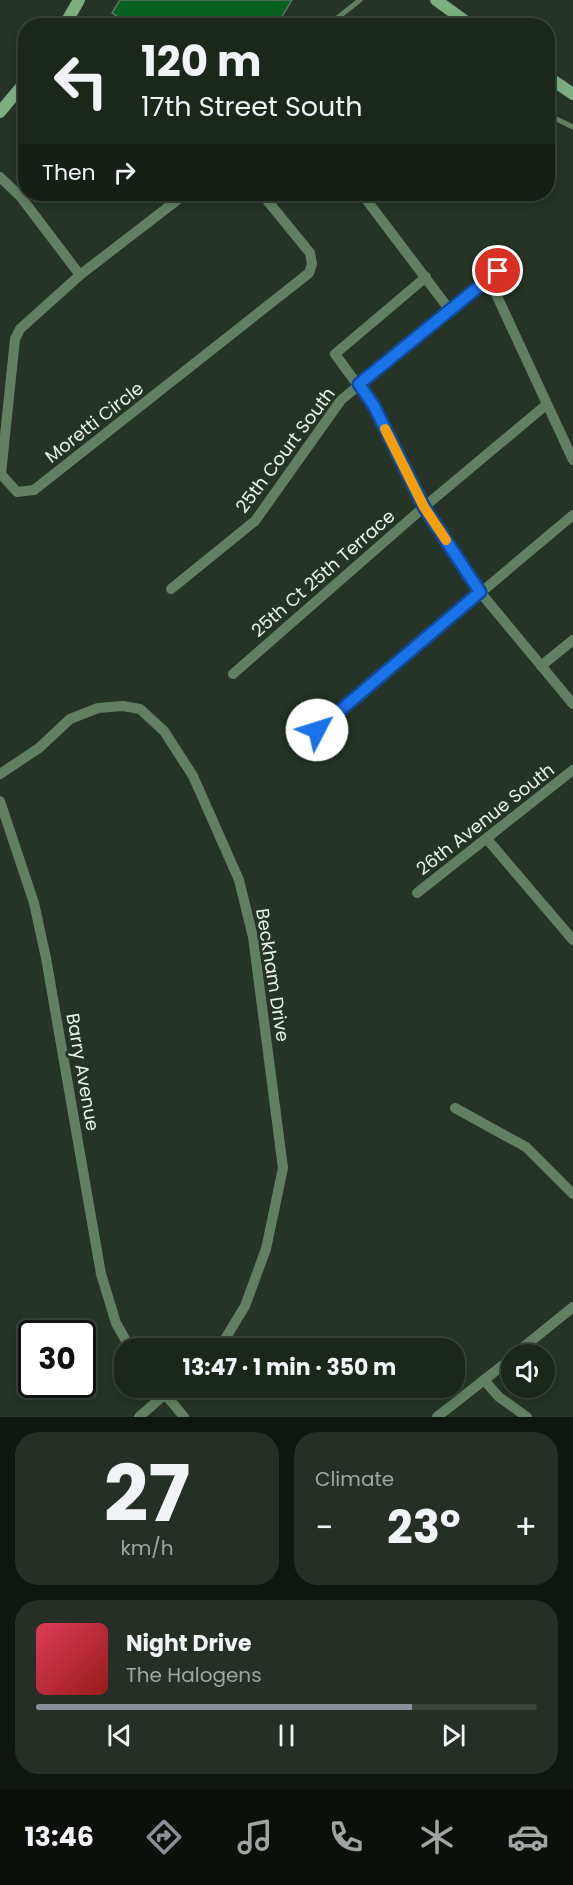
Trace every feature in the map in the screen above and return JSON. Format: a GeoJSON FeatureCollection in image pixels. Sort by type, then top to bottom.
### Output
{"type":"FeatureCollection","features":[{"type":"Feature","properties":{"kind":"main road"},"geometry":{"type":"LineString","coordinates":[[69,18],[79,0]]}},
{"type":"Feature","properties":{"kind":"main road"},"geometry":{"type":"LineString","coordinates":[[436,0],[452,18]]}},
{"type":"Feature","properties":{"kind":"main road"},"geometry":{"type":"LineString","coordinates":[[555,82],[573,94]]}},
{"type":"Feature","properties":{"kind":"main road"},"geometry":{"type":"LineString","coordinates":[[0,112],[18,97]]}},
{"type":"Feature","properties":{"kind":"street"},"geometry":{"type":"LineString","coordinates":[[0,177],[18,194]]}},
{"type":"Feature","properties":{"kind":"street"},"geometry":{"type":"LineString","coordinates":[[24,201],[80,275]]}},
{"type":"Feature","properties":{"kind":"street","name":"Moretti Circle"},"geometry":{"type":"LineString","coordinates":[[176,201],[80,275],[20,329],[15,339],[1,474],[6,483],[17,492],[34,490],[309,273],[312,264],[310,253],[268,201]]}},
{"type":"Feature","properties":{"kind":"street"},"geometry":{"type":"LineString","coordinates":[[367,201],[449,309]]}},
{"type":"Feature","properties":{"kind":"street","name":"25th Court South"},"geometry":{"type":"LineString","coordinates":[[171,589],[255,521],[341,400],[449,309],[508,263]]}},
{"type":"Feature","properties":{"kind":"street"},"geometry":{"type":"LineString","coordinates":[[426,277],[335,354],[374,406],[424,507],[480,592],[573,704]]}},
{"type":"Feature","properties":{"kind":"street"},"geometry":{"type":"LineString","coordinates":[[489,279],[573,460]]}},
{"type":"Feature","properties":{"kind":"street","name":"25th Ct 25th Terrace"},"geometry":{"type":"LineString","coordinates":[[233,674],[424,507],[546,405]]}},
{"type":"Feature","properties":{"kind":"street"},"geometry":{"type":"LineString","coordinates":[[317,730],[573,515]]}},
{"type":"Feature","properties":{"kind":"street"},"geometry":{"type":"LineString","coordinates":[[541,666],[573,640]]}},
{"type":"Feature","properties":{"kind":"street","name":"Beckham Drive"},"geometry":{"type":"LineString","coordinates":[[0,774],[39,748],[69,719],[98,708],[123,706],[140,709],[164,731],[193,776],[239,880],[253,937],[283,1168],[266,1248],[244,1306],[226,1338]]}},
{"type":"Feature","properties":{"kind":"street","name":"26th Avenue South"},"geometry":{"type":"LineString","coordinates":[[417,893],[573,770]]}},
{"type":"Feature","properties":{"kind":"street","name":"Barry Avenue"},"geometry":{"type":"LineString","coordinates":[[0,801],[34,903],[46,958],[101,1274],[116,1323],[124,1338]]}},
{"type":"Feature","properties":{"kind":"street"},"geometry":{"type":"LineString","coordinates":[[487,839],[573,940]]}},
{"type":"Feature","properties":{"kind":"street"},"geometry":{"type":"LineString","coordinates":[[455,1108],[526,1148],[573,1194]]}},
{"type":"Feature","properties":{"kind":"street"},"geometry":{"type":"LineString","coordinates":[[528,1344],[573,1307]]}},
{"type":"Feature","properties":{"kind":"street"},"geometry":{"type":"LineString","coordinates":[[437,1417],[501,1366]]}},
{"type":"Feature","properties":{"kind":"street"},"geometry":{"type":"LineString","coordinates":[[483,1380],[499,1397],[528,1417]]}},
{"type":"Feature","properties":{"kind":"street"},"geometry":{"type":"LineString","coordinates":[[139,1417],[158,1398]]}},
{"type":"Feature","properties":{"kind":"street"},"geometry":{"type":"LineString","coordinates":[[171,1398],[184,1417]]}},
{"type":"Feature","properties":{"kind":"lane"},"geometry":{"type":"LineString","coordinates":[[337,18],[360,0]]}},
{"type":"Feature","properties":{"kind":"lane"},"geometry":{"type":"LineString","coordinates":[[555,118],[573,127]]}},
{"type":"Feature","properties":{"kind":"building"},"geometry":{"type":"Polygon","coordinates":[[[120,0],[292,0],[281,18],[120,18],[112,13],[120,0]]]}},
{"type":"Feature","properties":{"kind":"slow traffic"},"geometry":{"type":"LineString","coordinates":[[385,429],[424,507],[446,540]]}},
{"type":"Feature","properties":{"kind":"route"},"geometry":{"type":"LineString","coordinates":[[317,730],[480,592],[424,507],[374,406],[359,384],[498,271]]}}]}
